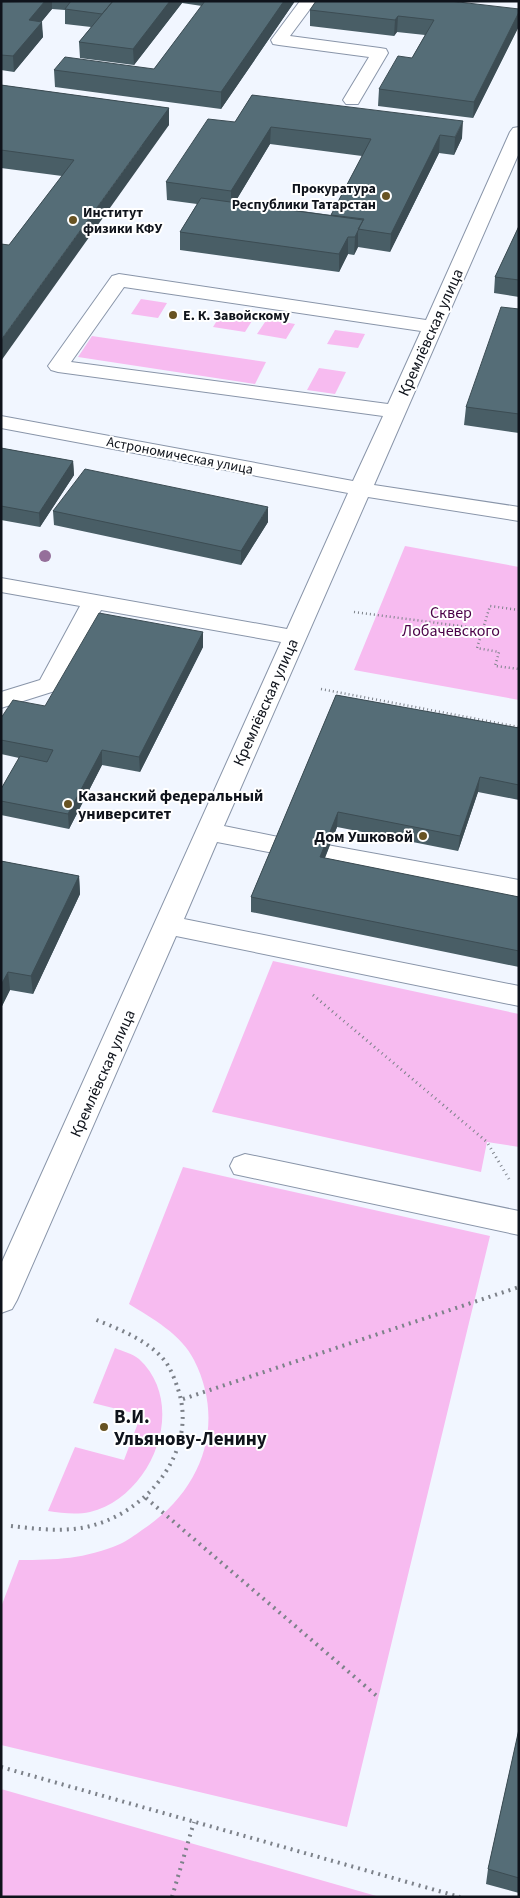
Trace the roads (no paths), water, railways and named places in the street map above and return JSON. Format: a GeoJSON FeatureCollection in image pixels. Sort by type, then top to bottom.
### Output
{"type":"FeatureCollection","features":[{"type":"Feature","properties":{"kind":"street"},"geometry":{"type":"LineString","coordinates":[[308,1],[279,40],[380,53],[352,100]]}},
{"type":"Feature","properties":{"kind":"street","name":"Кремлёвская улица"},"geometry":{"type":"LineString","coordinates":[[1,1300],[519,132]]}},
{"type":"Feature","properties":{"kind":"street"},"geometry":{"type":"LineString","coordinates":[[394,411],[58,366],[119,280],[432,327]]}},
{"type":"Feature","properties":{"kind":"street","name":"Астрономическая улица"},"geometry":{"type":"LineString","coordinates":[[1,422],[360,489],[519,514]]}},
{"type":"Feature","properties":{"kind":"street"},"geometry":{"type":"LineString","coordinates":[[1,585],[294,637]]}},
{"type":"Feature","properties":{"kind":"street"},"geometry":{"type":"LineString","coordinates":[[1,700],[49,685],[94,602]]}},
{"type":"Feature","properties":{"kind":"street"},"geometry":{"type":"LineString","coordinates":[[208,832],[279,845]]}},
{"type":"Feature","properties":{"kind":"street"},"geometry":{"type":"LineString","coordinates":[[327,854],[519,889]]}},
{"type":"Feature","properties":{"kind":"street"},"geometry":{"type":"LineString","coordinates":[[167,924],[519,996]]}},
{"type":"Feature","properties":{"kind":"street"},"geometry":{"type":"LineString","coordinates":[[245,1166],[519,1223]]}},
{"type":"Feature","properties":{"kind":"place","name":"Прокуратура Республики Татарстан"},"geometry":{"type":"Point","coordinates":[386,196]}},
{"type":"Feature","properties":{"kind":"place","name":"Институт физики КФУ"},"geometry":{"type":"Point","coordinates":[73,220]}},
{"type":"Feature","properties":{"kind":"place","name":"Е. К. Завойскому"},"geometry":{"type":"Point","coordinates":[173,315]}},
{"type":"Feature","properties":{"kind":"place","name":"Казанский федеральный университет"},"geometry":{"type":"Point","coordinates":[68,804]}},
{"type":"Feature","properties":{"kind":"place","name":"Дом Ушковой"},"geometry":{"type":"Point","coordinates":[423,836]}},
{"type":"Feature","properties":{"kind":"place","name":"В.И. Ульянову-Ленину"},"geometry":{"type":"Point","coordinates":[104,1427]}},
{"type":"Feature","properties":{"kind":"park label","name":"Сквер Лобачевского"},"geometry":{"type":"Point","coordinates":[451,621]}}]}
